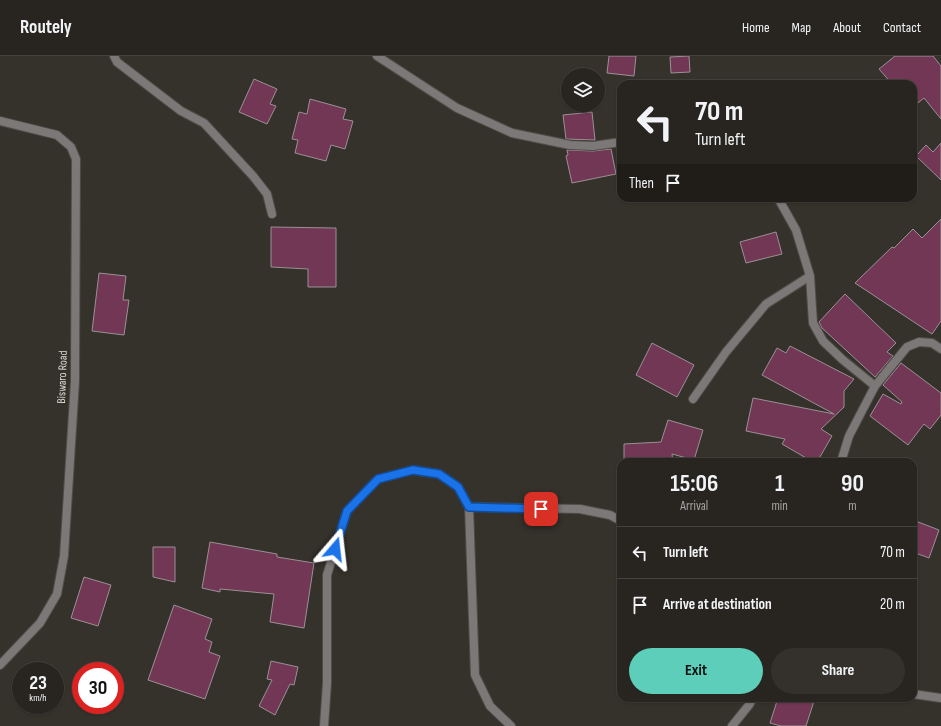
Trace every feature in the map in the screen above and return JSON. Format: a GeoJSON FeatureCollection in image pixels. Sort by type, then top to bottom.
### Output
{"type":"FeatureCollection","features":[{"type":"Feature","properties":{"kind":"street"},"geometry":{"type":"LineString","coordinates":[[114,56],[117,62],[181,111],[204,123],[253,176],[267,194],[272,214]]}},
{"type":"Feature","properties":{"kind":"street"},"geometry":{"type":"LineString","coordinates":[[377,56],[457,108],[512,133],[570,145],[593,146],[617,143]]}},
{"type":"Feature","properties":{"kind":"street","name":"Biswaro Road"},"geometry":{"type":"LineString","coordinates":[[0,121],[57,135],[71,147],[76,159],[75,381],[64,556],[57,594],[40,623],[0,665]]}},
{"type":"Feature","properties":{"kind":"street"},"geometry":{"type":"LineString","coordinates":[[780,202],[796,230],[810,276],[813,323],[823,342],[875,386]]}},
{"type":"Feature","properties":{"kind":"street"},"geometry":{"type":"LineString","coordinates":[[693,399],[726,352],[766,304],[810,276]]}},
{"type":"Feature","properties":{"kind":"street"},"geometry":{"type":"LineString","coordinates":[[842,458],[850,436],[875,386],[907,347],[919,342],[932,343],[941,349]]}},
{"type":"Feature","properties":{"kind":"street"},"geometry":{"type":"LineString","coordinates":[[324,726],[327,683],[327,575],[347,511],[378,479],[413,470],[439,474],[458,487],[469,507],[475,675],[490,706],[512,726]]}},
{"type":"Feature","properties":{"kind":"street"},"geometry":{"type":"LineString","coordinates":[[469,507],[580,509],[610,515],[617,519]]}},
{"type":"Feature","properties":{"kind":"street"},"geometry":{"type":"LineString","coordinates":[[917,695],[941,698]]}},
{"type":"Feature","properties":{"kind":"street"},"geometry":{"type":"LineString","coordinates":[[732,726],[751,702]]}},
{"type":"Feature","properties":{"kind":"building"},"geometry":{"type":"Polygon","coordinates":[[[609,56],[636,56],[634,76],[607,73],[609,56]]]}},
{"type":"Feature","properties":{"kind":"building"},"geometry":{"type":"Polygon","coordinates":[[[689,56],[690,72],[671,73],[670,57],[689,56]]]}},
{"type":"Feature","properties":{"kind":"building"},"geometry":{"type":"Polygon","coordinates":[[[895,56],[933,56],[941,66],[941,119],[924,98],[917,104],[917,80],[889,80],[879,69],[895,56]]]}},
{"type":"Feature","properties":{"kind":"building"},"geometry":{"type":"Polygon","coordinates":[[[254,79],[277,89],[270,104],[276,106],[267,124],[239,112],[254,79]]]}},
{"type":"Feature","properties":{"kind":"building"},"geometry":{"type":"Polygon","coordinates":[[[310,99],[346,109],[343,119],[353,121],[345,149],[331,145],[326,161],[295,153],[298,140],[292,139],[299,112],[307,114],[310,99]]]}},
{"type":"Feature","properties":{"kind":"building"},"geometry":{"type":"Polygon","coordinates":[[[592,112],[595,140],[566,139],[563,115],[592,112]]]}},
{"type":"Feature","properties":{"kind":"building"},"geometry":{"type":"Polygon","coordinates":[[[941,143],[941,180],[917,157],[917,155],[926,145],[933,152],[941,143]]]}},
{"type":"Feature","properties":{"kind":"building"},"geometry":{"type":"Polygon","coordinates":[[[611,149],[616,174],[572,183],[566,156],[568,155],[567,150],[593,151],[611,149]]]}},
{"type":"Feature","properties":{"kind":"building"},"geometry":{"type":"Polygon","coordinates":[[[941,219],[941,321],[932,334],[855,283],[913,229],[922,238],[941,219]]]}},
{"type":"Feature","properties":{"kind":"building"},"geometry":{"type":"Polygon","coordinates":[[[271,227],[336,228],[336,287],[308,287],[308,269],[271,267],[271,227]]]}},
{"type":"Feature","properties":{"kind":"building"},"geometry":{"type":"Polygon","coordinates":[[[776,232],[782,254],[746,263],[740,242],[776,232]]]}},
{"type":"Feature","properties":{"kind":"building"},"geometry":{"type":"Polygon","coordinates":[[[99,273],[126,276],[123,300],[129,300],[124,335],[92,331],[99,273]]]}},
{"type":"Feature","properties":{"kind":"building"},"geometry":{"type":"Polygon","coordinates":[[[845,294],[896,343],[887,352],[893,356],[875,377],[822,328],[819,322],[845,294]]]}},
{"type":"Feature","properties":{"kind":"building"},"geometry":{"type":"Polygon","coordinates":[[[652,343],[694,365],[677,397],[636,375],[652,343]]]}},
{"type":"Feature","properties":{"kind":"building"},"geometry":{"type":"Polygon","coordinates":[[[790,346],[854,379],[844,391],[844,407],[821,429],[832,436],[819,458],[806,458],[782,444],[785,439],[746,431],[753,398],[834,414],[762,375],[777,348],[786,353],[790,346]]]}},
{"type":"Feature","properties":{"kind":"building"},"geometry":{"type":"Polygon","coordinates":[[[901,363],[941,393],[941,415],[930,429],[924,424],[908,445],[870,416],[883,394],[901,404],[902,402],[883,385],[901,363]]]}},
{"type":"Feature","properties":{"kind":"building"},"geometry":{"type":"Polygon","coordinates":[[[668,420],[703,430],[695,458],[687,458],[672,454],[672,458],[624,458],[624,444],[661,442],[668,420]]]}},
{"type":"Feature","properties":{"kind":"building"},"geometry":{"type":"Polygon","coordinates":[[[917,522],[939,530],[929,558],[917,554],[917,522]]]}},
{"type":"Feature","properties":{"kind":"building"},"geometry":{"type":"Polygon","coordinates":[[[210,542],[277,554],[277,557],[314,563],[304,628],[270,622],[274,594],[220,589],[220,592],[202,588],[210,542]]]}},
{"type":"Feature","properties":{"kind":"building"},"geometry":{"type":"Polygon","coordinates":[[[153,547],[175,547],[175,582],[153,577],[153,547]]]}},
{"type":"Feature","properties":{"kind":"building"},"geometry":{"type":"Polygon","coordinates":[[[84,577],[111,585],[98,626],[71,618],[84,577]]]}},
{"type":"Feature","properties":{"kind":"building"},"geometry":{"type":"Polygon","coordinates":[[[174,605],[212,619],[205,639],[212,642],[209,652],[220,656],[205,699],[148,680],[174,605]]]}},
{"type":"Feature","properties":{"kind":"building"},"geometry":{"type":"Polygon","coordinates":[[[271,661],[298,667],[294,685],[290,684],[275,715],[259,706],[272,680],[267,679],[271,661]]]}},
{"type":"Feature","properties":{"kind":"building"},"geometry":{"type":"Polygon","coordinates":[[[777,702],[814,702],[806,726],[781,726],[770,723],[777,702]]]}},
{"type":"Feature","properties":{"kind":"route"},"geometry":{"type":"LineString","coordinates":[[335,549],[347,511],[378,479],[413,470],[439,474],[458,487],[469,507],[541,509]]}}]}
